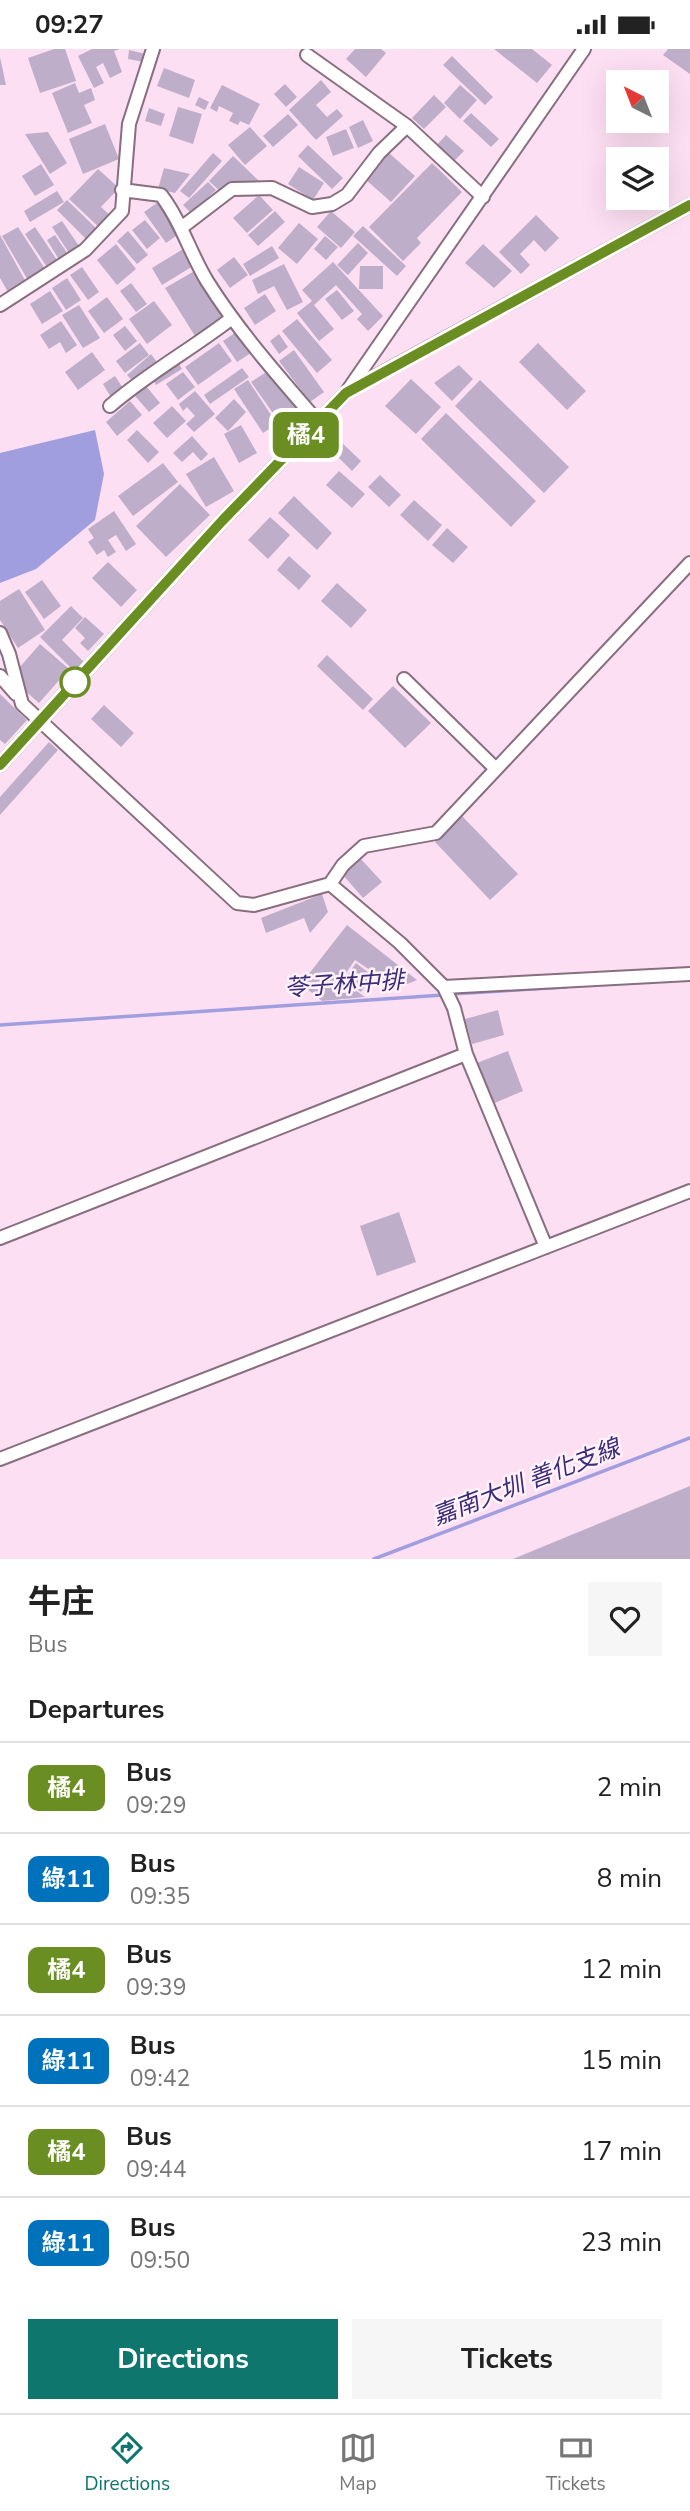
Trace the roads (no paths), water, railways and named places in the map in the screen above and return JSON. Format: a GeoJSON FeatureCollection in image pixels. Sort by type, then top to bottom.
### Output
{"type":"FeatureCollection","features":[{"type":"Feature","properties":{"kind":"street"},"geometry":{"type":"LineString","coordinates":[[0,305],[85,250],[122,211],[122,190],[133,102],[153,49]]}},
{"type":"Feature","properties":{"kind":"street"},"geometry":{"type":"LineString","coordinates":[[0,765],[222,521],[346,393],[584,49]]}},
{"type":"Feature","properties":{"kind":"street"},"geometry":{"type":"LineString","coordinates":[[307,55],[407,125],[484,197]]}},
{"type":"Feature","properties":{"kind":"street"},"geometry":{"type":"LineString","coordinates":[[181,227],[232,188],[272,188],[312,207],[332,204],[347,195],[379,153],[407,125]]}},
{"type":"Feature","properties":{"kind":"street"},"geometry":{"type":"LineString","coordinates":[[122,190],[161,195],[181,227],[206,279],[232,318],[318,422]]}},
{"type":"Feature","properties":{"kind":"street"},"geometry":{"type":"LineString","coordinates":[[346,393],[690,205]]}},
{"type":"Feature","properties":{"kind":"street"},"geometry":{"type":"LineString","coordinates":[[110,406],[132,386],[192,349],[232,318]]}},
{"type":"Feature","properties":{"kind":"street"},"geometry":{"type":"LineString","coordinates":[[0,633],[9,654],[22,704],[237,903],[254,905],[330,884],[343,865],[363,846],[436,833],[690,563]]}},
{"type":"Feature","properties":{"kind":"street"},"geometry":{"type":"LineString","coordinates":[[0,676],[19,697]]}},
{"type":"Feature","properties":{"kind":"street"},"geometry":{"type":"LineString","coordinates":[[404,679],[496,768]]}},
{"type":"Feature","properties":{"kind":"street"},"geometry":{"type":"LineString","coordinates":[[330,884],[400,943],[445,989],[454,1008],[466,1054],[546,1247]]}},
{"type":"Feature","properties":{"kind":"street"},"geometry":{"type":"LineString","coordinates":[[445,989],[690,974]]}},
{"type":"Feature","properties":{"kind":"street"},"geometry":{"type":"LineString","coordinates":[[0,1238],[466,1054]]}},
{"type":"Feature","properties":{"kind":"street"},"geometry":{"type":"LineString","coordinates":[[0,1459],[690,1191]]}},
{"type":"Feature","properties":{"kind":"waterway","name":"苓子林中排"},"geometry":{"type":"LineString","coordinates":[[451,994],[566,987]]}},
{"type":"Feature","properties":{"kind":"waterway","name":"苓子林中排"},"geometry":{"type":"LineString","coordinates":[[0,1025],[443,995]]}},
{"type":"Feature","properties":{"kind":"waterway","name":"嘉南大圳 善化支線"},"geometry":{"type":"LineString","coordinates":[[374,1559],[690,1438]]}}]}
